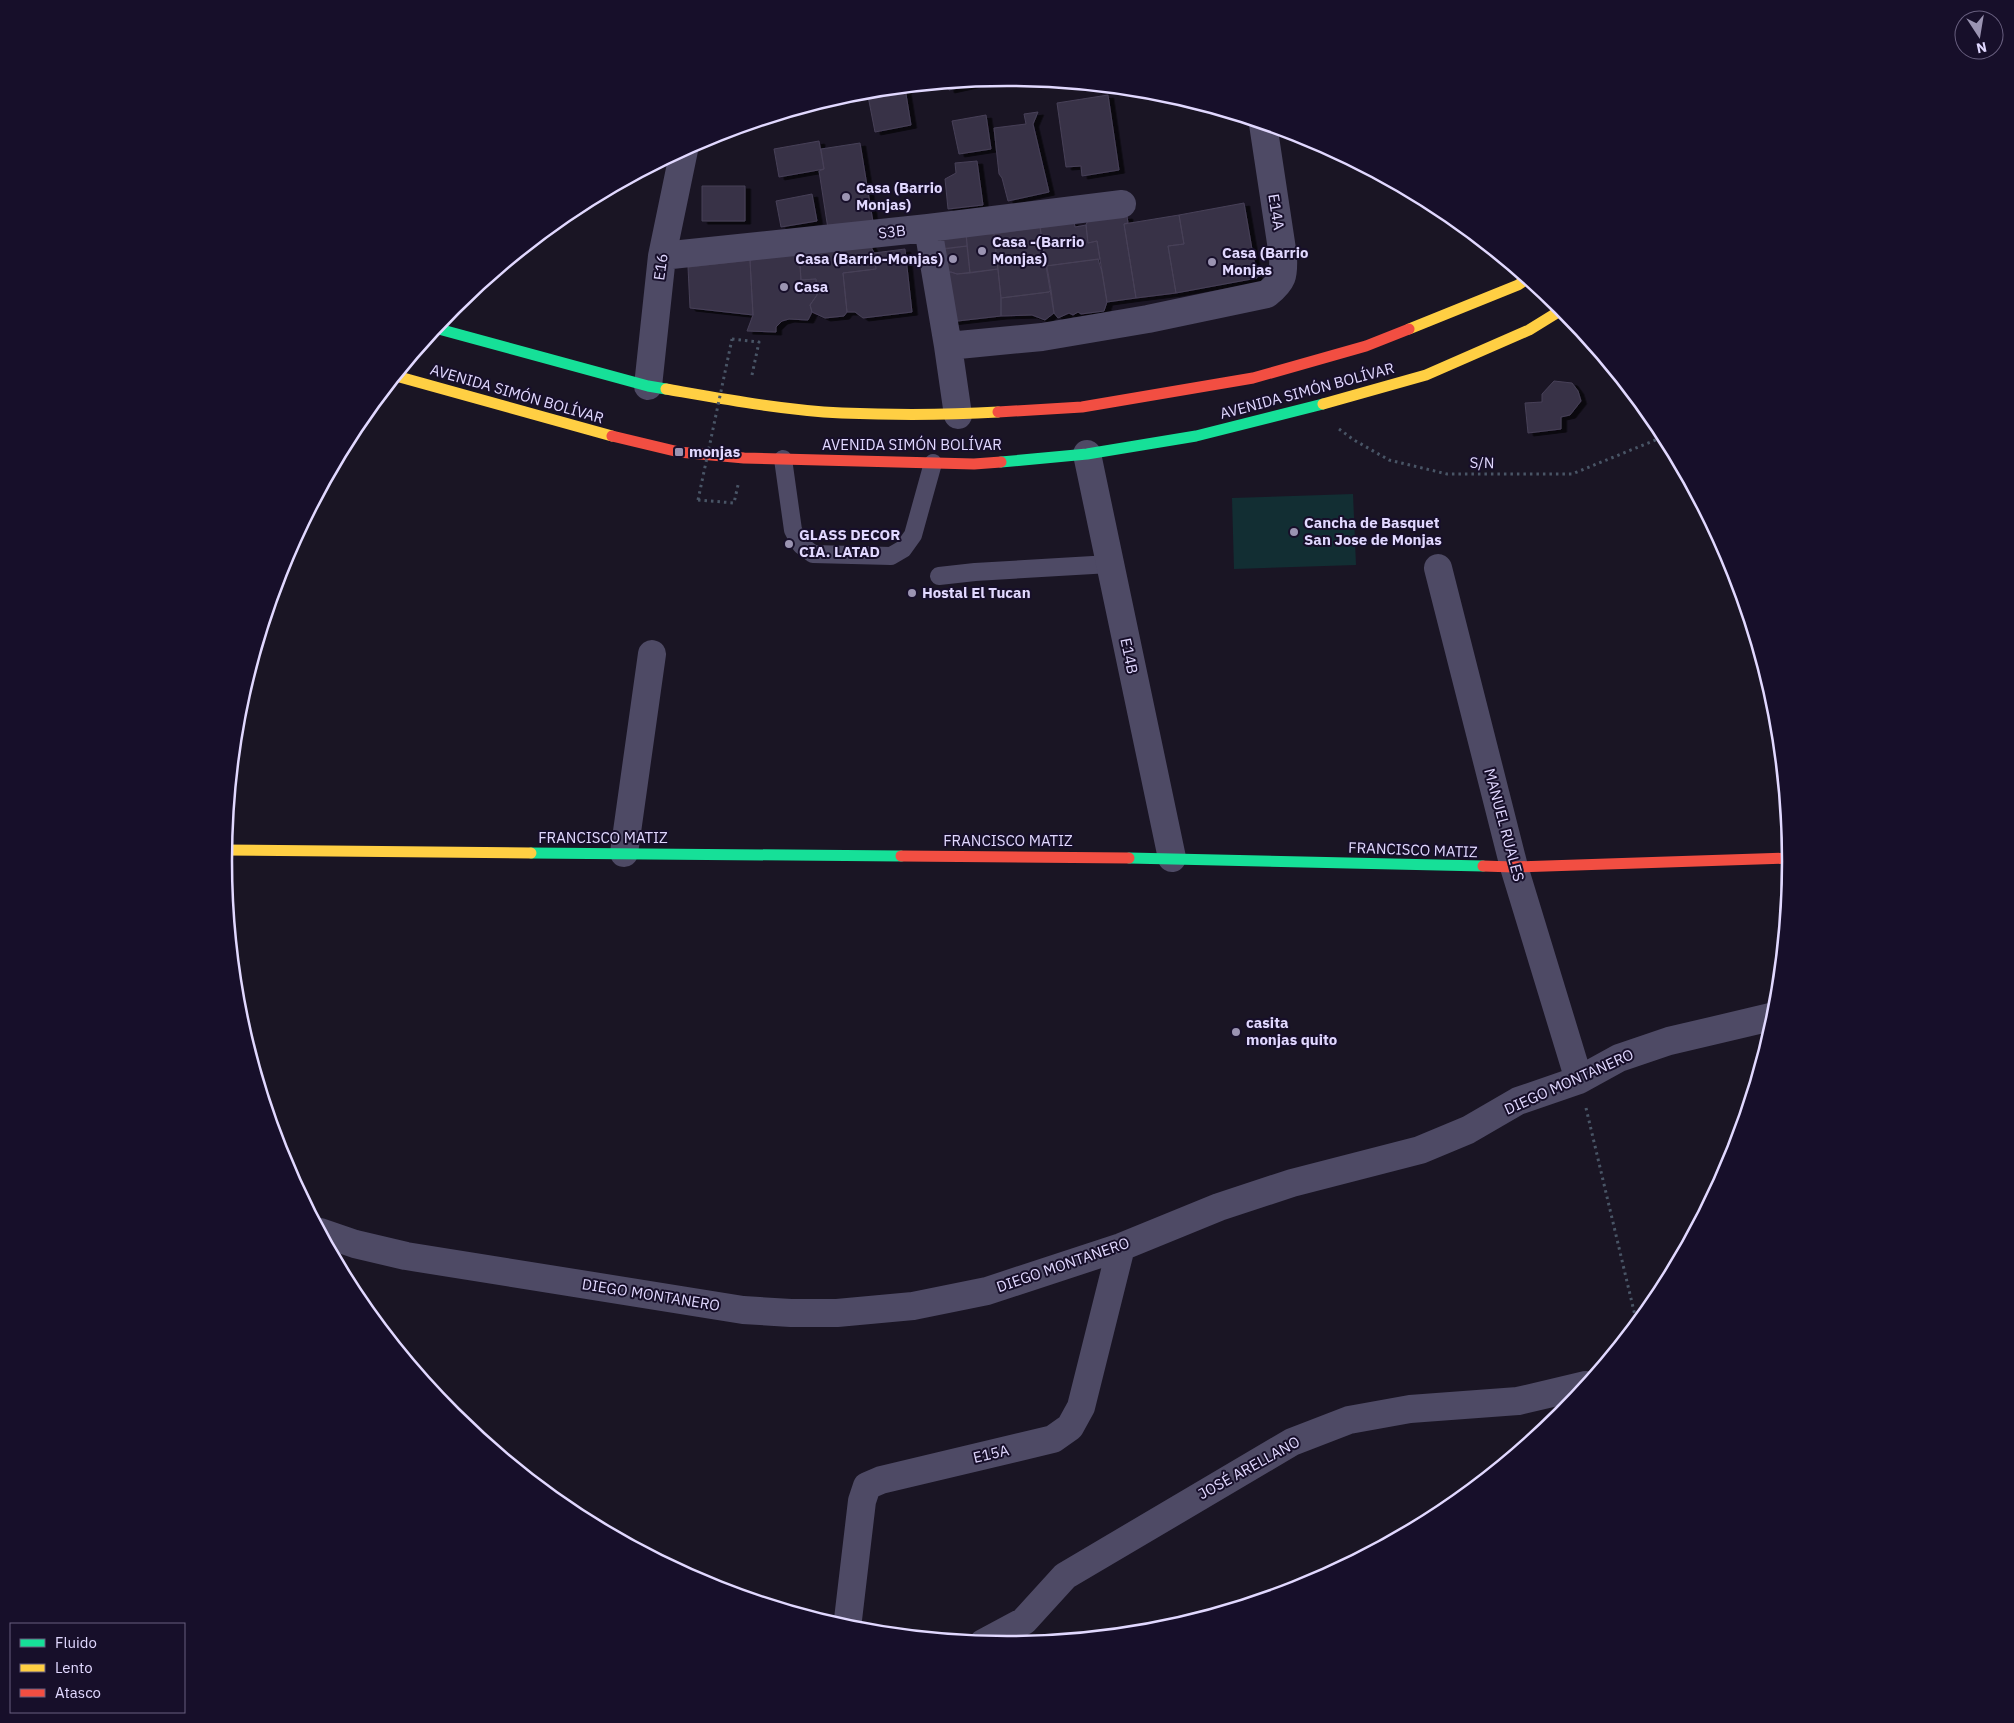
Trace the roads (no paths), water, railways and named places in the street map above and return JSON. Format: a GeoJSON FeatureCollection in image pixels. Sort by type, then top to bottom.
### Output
{"type":"FeatureCollection","features":[{"type":"Feature","properties":{"kind":"main road","name":"AVENIDA SIMÓN BOLÍVAR"},"geometry":{"type":"LineString","coordinates":[[443,330],[648,386],[747,403],[841,413],[958,415],[1082,408],[1254,378],[1366,346],[1522,282]]}},
{"type":"Feature","properties":{"kind":"main road","name":"AVENIDA SIMÓN BOLÍVAR"},"geometry":{"type":"LineString","coordinates":[[402,378],[629,441],[679,452],[744,458],[974,464],[1087,454],[1196,436],[1308,408],[1426,375],[1529,330],[1556,314]]}},
{"type":"Feature","properties":{"kind":"main road","name":"FRANCISCO MATIZ"},"geometry":{"type":"LineString","coordinates":[[232,850],[1172,858],[1514,867],[1782,858]]}},
{"type":"Feature","properties":{"kind":"street","name":"E14A"},"geometry":{"type":"LineString","coordinates":[[948,346],[1052,335],[1148,319],[1267,294],[1278,285],[1284,274],[1269,132]]}},
{"type":"Feature","properties":{"kind":"street","name":"E16"},"geometry":{"type":"LineString","coordinates":[[648,386],[662,256],[682,158]]}},
{"type":"Feature","properties":{"kind":"street","name":"S3B"},"geometry":{"type":"LineString","coordinates":[[662,256],[928,228],[1122,204]]}},
{"type":"Feature","properties":{"kind":"street"},"geometry":{"type":"LineString","coordinates":[[928,228],[958,415]]}},
{"type":"Feature","properties":{"kind":"street","name":"E14B"},"geometry":{"type":"LineString","coordinates":[[1087,454],[1172,858]]}},
{"type":"Feature","properties":{"kind":"street","name":"MANUEL RUALES"},"geometry":{"type":"LineString","coordinates":[[1438,568],[1514,867],[1579,1080]]}},
{"type":"Feature","properties":{"kind":"street"},"geometry":{"type":"LineString","coordinates":[[624,853],[652,654]]}},
{"type":"Feature","properties":{"kind":"street","name":"DIEGO MONTANERO"},"geometry":{"type":"LineString","coordinates":[[328,1235],[355,1244],[406,1256],[742,1310],[837,1313],[913,1306],[987,1291],[1121,1247],[1219,1208],[1292,1183],[1420,1150],[1468,1130],[1518,1101],[1579,1080],[1619,1058],[1669,1042],[1766,1018]]}},
{"type":"Feature","properties":{"kind":"street","name":"E15A"},"geometry":{"type":"LineString","coordinates":[[848,1620],[862,1501],[867,1486],[881,1480],[1053,1440],[1070,1427],[1081,1407],[1121,1247]]}},
{"type":"Feature","properties":{"kind":"street","name":"JOSÉ ARELLANO"},"geometry":{"type":"LineString","coordinates":[[995,1637],[1024,1621],[1066,1576],[1292,1442],[1349,1420],[1410,1409],[1518,1401],[1577,1387]]}},
{"type":"Feature","properties":{"kind":"lane"},"geometry":{"type":"LineString","coordinates":[[783,459],[793,530],[800,545],[813,554],[891,556],[903,548],[913,535],[933,463]]}},
{"type":"Feature","properties":{"kind":"lane"},"geometry":{"type":"LineString","coordinates":[[939,576],[1110,564]]}},
{"type":"Feature","properties":{"kind":"place","name":"Casa (Barrio Monjas)"},"geometry":{"type":"Point","coordinates":[846,197]}},
{"type":"Feature","properties":{"kind":"place","name":"Casa -(Barrio Monjas)"},"geometry":{"type":"Point","coordinates":[982,251]}},
{"type":"Feature","properties":{"kind":"place","name":"Casa (Barrio-Monjas)"},"geometry":{"type":"Point","coordinates":[953,259]}},
{"type":"Feature","properties":{"kind":"place","name":"Casa (Barrio Monjas"},"geometry":{"type":"Point","coordinates":[1212,262]}},
{"type":"Feature","properties":{"kind":"place","name":"Casa"},"geometry":{"type":"Point","coordinates":[784,287]}},
{"type":"Feature","properties":{"kind":"place","name":"monjas"},"geometry":{"type":"Point","coordinates":[679,452]}},
{"type":"Feature","properties":{"kind":"place","name":"Cancha de Basquet San Jose de Monjas"},"geometry":{"type":"Point","coordinates":[1294,532]}},
{"type":"Feature","properties":{"kind":"place","name":"GLASS DECOR CIA. LATAD"},"geometry":{"type":"Point","coordinates":[789,544]}},
{"type":"Feature","properties":{"kind":"place","name":"Hostal El Tucan"},"geometry":{"type":"Point","coordinates":[912,593]}},
{"type":"Feature","properties":{"kind":"place","name":"casita monjas quito"},"geometry":{"type":"Point","coordinates":[1236,1032]}}]}
